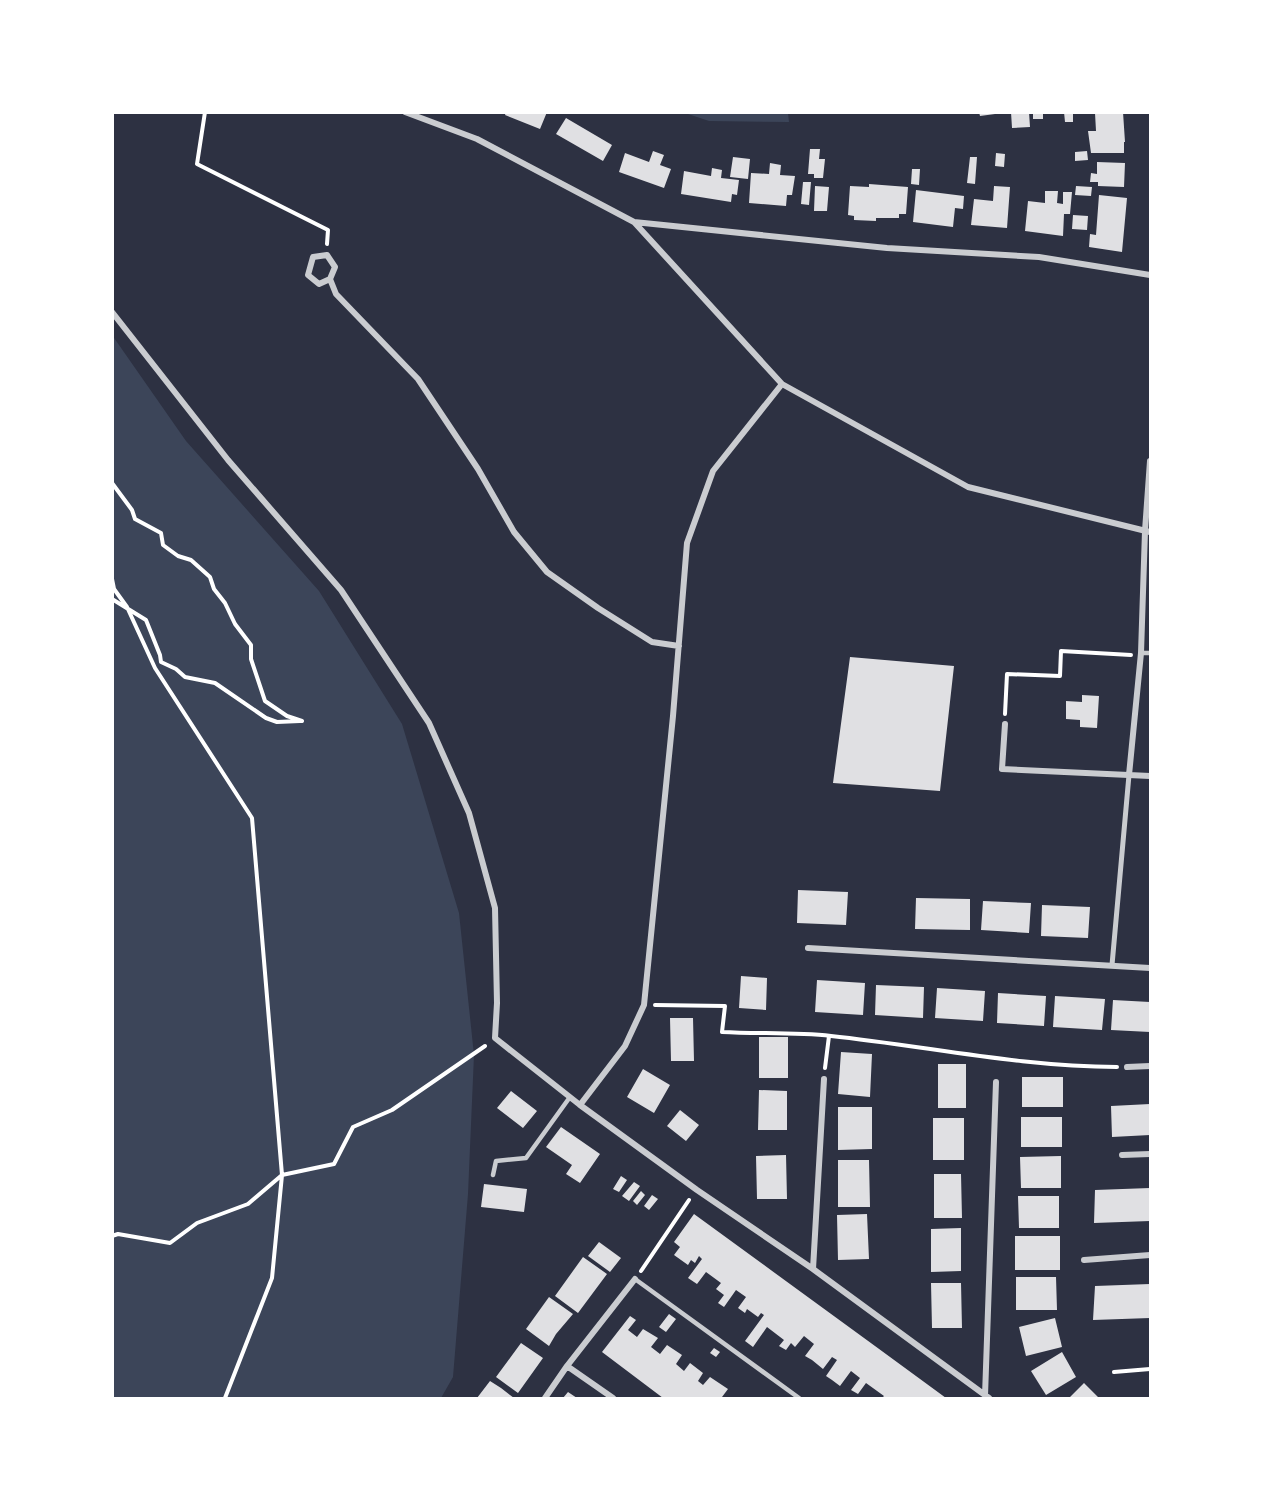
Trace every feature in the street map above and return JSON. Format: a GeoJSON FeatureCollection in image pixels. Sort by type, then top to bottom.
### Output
{"type":"FeatureCollection","features":[{"type":"Feature","properties":{"kind":"street"},"geometry":{"type":"LineString","coordinates":[[405,112],[477,139],[634,222],[782,384],[968,487],[1148,531]]}},
{"type":"Feature","properties":{"kind":"street"},"geometry":{"type":"LineString","coordinates":[[634,222],[887,248],[1039,257],[1150,275]]}},
{"type":"Feature","properties":{"kind":"street"},"geometry":{"type":"LineString","coordinates":[[330,279],[319,285],[308,275],[313,257],[327,255],[335,267],[330,279],[336,294],[418,379],[478,469],[514,532],[547,572],[652,642],[679,646]]}},
{"type":"Feature","properties":{"kind":"street"},"geometry":{"type":"LineString","coordinates":[[112,312],[228,460],[340,590],[429,723],[469,813],[495,908],[497,1003],[495,1038],[580,1105],[697,1190],[813,1269],[987,1397]]}},
{"type":"Feature","properties":{"kind":"street"},"geometry":{"type":"LineString","coordinates":[[580,1105],[625,1046],[644,1005],[687,543],[713,471],[782,384]]}},
{"type":"Feature","properties":{"kind":"street"},"geometry":{"type":"LineString","coordinates":[[1112,965],[1140,654],[1150,461]]}},
{"type":"Feature","properties":{"kind":"street"},"geometry":{"type":"LineString","coordinates":[[1005,724],[1002,769],[1150,776]]}},
{"type":"Feature","properties":{"kind":"street"},"geometry":{"type":"LineString","coordinates":[[808,948],[1150,968]]}},
{"type":"Feature","properties":{"kind":"street"},"geometry":{"type":"LineString","coordinates":[[1127,1067],[1150,1066]]}},
{"type":"Feature","properties":{"kind":"street"},"geometry":{"type":"LineString","coordinates":[[813,1269],[824,1079]]}},
{"type":"Feature","properties":{"kind":"street"},"geometry":{"type":"LineString","coordinates":[[987,1397],[996,1082]]}},
{"type":"Feature","properties":{"kind":"street"},"geometry":{"type":"LineString","coordinates":[[1122,1155],[1150,1154]]}},
{"type":"Feature","properties":{"kind":"street"},"geometry":{"type":"LineString","coordinates":[[1084,1260],[1150,1255]]}},
{"type":"Feature","properties":{"kind":"street"},"geometry":{"type":"LineString","coordinates":[[545,1398],[635,1279]]}},
{"type":"Feature","properties":{"kind":"street"},"geometry":{"type":"LineString","coordinates":[[567,1366],[613,1398]]}},
{"type":"Feature","properties":{"kind":"lane"},"geometry":{"type":"LineString","coordinates":[[1140,654],[1150,654]]}},
{"type":"Feature","properties":{"kind":"lane"},"geometry":{"type":"LineString","coordinates":[[493,1175],[496,1161],[526,1158],[570,1097]]}},
{"type":"Feature","properties":{"kind":"lane"},"geometry":{"type":"LineString","coordinates":[[635,1279],[799,1398]]}},
{"type":"Feature","properties":{"kind":"path"},"geometry":{"type":"LineString","coordinates":[[205,112],[197,164],[328,230]]}},
{"type":"Feature","properties":{"kind":"path"},"geometry":{"type":"LineString","coordinates":[[112,483],[132,510],[135,519],[161,533],[163,545],[178,556],[191,560],[210,577],[214,589],[225,603],[235,624],[251,645],[251,659],[265,701],[287,716],[303,721],[289,723],[266,718],[215,683],[185,677],[176,669],[160,662],[160,655],[146,620],[112,599]]}},
{"type":"Feature","properties":{"kind":"path"},"geometry":{"type":"LineString","coordinates":[[112,579],[114,589],[127,607],[155,668],[252,818],[282,1175],[272,1278],[225,1398]]}},
{"type":"Feature","properties":{"kind":"path"},"geometry":{"type":"LineString","coordinates":[[1005,724],[1007,674],[1060,676],[1061,651],[1140,654]]}},
{"type":"Feature","properties":{"kind":"path"},"geometry":{"type":"LineString","coordinates":[[644,1005],[725,1006],[722,1032],[829,1036],[999,1059],[1080,1067],[1127,1067]]}},
{"type":"Feature","properties":{"kind":"path"},"geometry":{"type":"LineString","coordinates":[[824,1079],[829,1036]]}},
{"type":"Feature","properties":{"kind":"path"},"geometry":{"type":"LineString","coordinates":[[112,1236],[118,1234],[170,1243],[197,1223],[248,1204],[282,1175],[334,1164],[353,1127],[392,1110],[474,1055]]}},
{"type":"Feature","properties":{"kind":"path"},"geometry":{"type":"LineString","coordinates":[[635,1279],[697,1190]]}},
{"type":"Feature","properties":{"kind":"path"},"geometry":{"type":"LineString","coordinates":[[1114,1372],[1150,1369]]}},
{"type":"Feature","properties":{"kind":"shaded area"},"geometry":{"type":"Polygon","coordinates":[[[685,113],[788,113],[789,122],[709,121],[685,113]]]}},
{"type":"Feature","properties":{"kind":"shaded area"},"geometry":{"type":"Polygon","coordinates":[[[112,335],[186,441],[319,591],[402,724],[459,913],[474,1055],[468,1194],[453,1377],[441,1398],[113,1398],[112,335]]]}},
{"type":"Feature","properties":{"kind":"building"},"geometry":{"type":"Polygon","coordinates":[[[506,112],[547,112],[540,129],[505,115],[506,112]]]}},
{"type":"Feature","properties":{"kind":"building"},"geometry":{"type":"Polygon","coordinates":[[[979,112],[995,112],[995,114],[980,116],[979,112]]]}},
{"type":"Feature","properties":{"kind":"building"},"geometry":{"type":"Polygon","coordinates":[[[1011,112],[1029,112],[1030,127],[1012,128],[1011,112]]]}},
{"type":"Feature","properties":{"kind":"building"},"geometry":{"type":"Polygon","coordinates":[[[1033,112],[1043,112],[1043,119],[1033,119],[1033,112]]]}},
{"type":"Feature","properties":{"kind":"building"},"geometry":{"type":"Polygon","coordinates":[[[1064,112],[1073,112],[1073,122],[1065,122],[1064,112]]]}},
{"type":"Feature","properties":{"kind":"building"},"geometry":{"type":"Polygon","coordinates":[[[1123,112],[1124,153],[1091,153],[1088,131],[1096,131],[1095,113],[1123,112]]]}},
{"type":"Feature","properties":{"kind":"building"},"geometry":{"type":"Polygon","coordinates":[[[566,118],[612,145],[603,161],[556,134],[566,118]]]}},
{"type":"Feature","properties":{"kind":"building"},"geometry":{"type":"Polygon","coordinates":[[[810,149],[820,149],[819,159],[825,159],[823,178],[814,178],[814,174],[808,174],[810,149]]]}},
{"type":"Feature","properties":{"kind":"building"},"geometry":{"type":"Polygon","coordinates":[[[653,151],[664,155],[660,165],[671,169],[664,188],[619,172],[625,153],[649,162],[653,151]]]}},
{"type":"Feature","properties":{"kind":"building"},"geometry":{"type":"Polygon","coordinates":[[[1087,151],[1088,160],[1075,161],[1075,152],[1087,151]]]}},
{"type":"Feature","properties":{"kind":"building"},"geometry":{"type":"Polygon","coordinates":[[[996,153],[1005,154],[1004,167],[995,166],[996,153]]]}},
{"type":"Feature","properties":{"kind":"building"},"geometry":{"type":"Polygon","coordinates":[[[733,157],[750,159],[748,179],[730,177],[733,157]]]}},
{"type":"Feature","properties":{"kind":"building"},"geometry":{"type":"Polygon","coordinates":[[[970,157],[977,157],[975,184],[967,183],[970,157]]]}},
{"type":"Feature","properties":{"kind":"building"},"geometry":{"type":"Polygon","coordinates":[[[1097,162],[1125,163],[1124,187],[1098,186],[1098,182],[1090,182],[1091,173],[1097,174],[1097,162]]]}},
{"type":"Feature","properties":{"kind":"building"},"geometry":{"type":"Polygon","coordinates":[[[770,163],[781,165],[780,175],[795,176],[792,195],[787,195],[786,206],[749,203],[751,173],[769,174],[770,163]]]}},
{"type":"Feature","properties":{"kind":"building"},"geometry":{"type":"Polygon","coordinates":[[[712,168],[722,170],[721,178],[739,180],[737,195],[732,194],[731,202],[681,194],[684,171],[711,176],[712,168]]]}},
{"type":"Feature","properties":{"kind":"building"},"geometry":{"type":"Polygon","coordinates":[[[912,169],[920,169],[919,185],[911,184],[912,169]]]}},
{"type":"Feature","properties":{"kind":"building"},"geometry":{"type":"Polygon","coordinates":[[[803,182],[811,182],[809,205],[801,204],[803,182]]]}},
{"type":"Feature","properties":{"kind":"building"},"geometry":{"type":"Polygon","coordinates":[[[869,184],[908,187],[906,214],[899,214],[899,218],[876,218],[876,221],[854,220],[854,216],[848,215],[850,186],[869,187],[869,184]]]}},
{"type":"Feature","properties":{"kind":"building"},"geometry":{"type":"Polygon","coordinates":[[[815,186],[829,187],[827,211],[814,211],[815,186]]]}},
{"type":"Feature","properties":{"kind":"building"},"geometry":{"type":"Polygon","coordinates":[[[994,186],[1010,187],[1007,228],[971,225],[974,199],[993,201],[994,186]]]}},
{"type":"Feature","properties":{"kind":"building"},"geometry":{"type":"Polygon","coordinates":[[[1076,186],[1092,187],[1091,196],[1075,195],[1076,186]]]}},
{"type":"Feature","properties":{"kind":"building"},"geometry":{"type":"Polygon","coordinates":[[[916,190],[964,196],[963,209],[955,208],[953,227],[913,222],[916,190]]]}},
{"type":"Feature","properties":{"kind":"building"},"geometry":{"type":"Polygon","coordinates":[[[1045,191],[1058,191],[1057,203],[1063,204],[1063,192],[1072,192],[1070,214],[1064,214],[1063,236],[1025,231],[1028,201],[1045,203],[1045,191]]]}},
{"type":"Feature","properties":{"kind":"building"},"geometry":{"type":"Polygon","coordinates":[[[1099,195],[1127,198],[1122,252],[1089,247],[1090,234],[1096,235],[1099,195]]]}},
{"type":"Feature","properties":{"kind":"building"},"geometry":{"type":"Polygon","coordinates":[[[1073,215],[1088,216],[1087,230],[1072,229],[1073,215]]]}},
{"type":"Feature","properties":{"kind":"building"},"geometry":{"type":"Polygon","coordinates":[[[850,657],[954,666],[940,791],[833,783],[850,657]]]}},
{"type":"Feature","properties":{"kind":"building"},"geometry":{"type":"Polygon","coordinates":[[[1082,695],[1099,696],[1097,728],[1080,727],[1080,720],[1066,719],[1066,701],[1082,702],[1082,695]]]}},
{"type":"Feature","properties":{"kind":"building"},"geometry":{"type":"Polygon","coordinates":[[[798,890],[848,892],[846,925],[797,923],[798,890]]]}},
{"type":"Feature","properties":{"kind":"building"},"geometry":{"type":"Polygon","coordinates":[[[916,898],[970,899],[970,930],[915,929],[916,898]]]}},
{"type":"Feature","properties":{"kind":"building"},"geometry":{"type":"Polygon","coordinates":[[[983,901],[1031,903],[1029,933],[981,930],[983,901]]]}},
{"type":"Feature","properties":{"kind":"building"},"geometry":{"type":"Polygon","coordinates":[[[1042,905],[1090,907],[1088,938],[1041,936],[1042,905]]]}},
{"type":"Feature","properties":{"kind":"building"},"geometry":{"type":"Polygon","coordinates":[[[741,976],[767,978],[766,1010],[739,1008],[741,976]]]}},
{"type":"Feature","properties":{"kind":"building"},"geometry":{"type":"Polygon","coordinates":[[[817,980],[865,983],[863,1015],[815,1012],[817,980]]]}},
{"type":"Feature","properties":{"kind":"building"},"geometry":{"type":"Polygon","coordinates":[[[876,985],[924,987],[923,1018],[875,1015],[876,985]]]}},
{"type":"Feature","properties":{"kind":"building"},"geometry":{"type":"Polygon","coordinates":[[[937,988],[985,991],[983,1021],[935,1018],[937,988]]]}},
{"type":"Feature","properties":{"kind":"building"},"geometry":{"type":"Polygon","coordinates":[[[998,993],[1046,996],[1044,1026],[997,1023],[998,993]]]}},
{"type":"Feature","properties":{"kind":"building"},"geometry":{"type":"Polygon","coordinates":[[[1055,996],[1105,999],[1102,1030],[1053,1027],[1055,996]]]}},
{"type":"Feature","properties":{"kind":"building"},"geometry":{"type":"Polygon","coordinates":[[[1113,1000],[1150,1002],[1150,1032],[1111,1030],[1113,1000]]]}},
{"type":"Feature","properties":{"kind":"building"},"geometry":{"type":"Polygon","coordinates":[[[670,1018],[693,1018],[694,1061],[671,1061],[670,1018]]]}},
{"type":"Feature","properties":{"kind":"building"},"geometry":{"type":"Polygon","coordinates":[[[759,1037],[788,1037],[788,1078],[759,1078],[759,1037]]]}},
{"type":"Feature","properties":{"kind":"building"},"geometry":{"type":"Polygon","coordinates":[[[841,1052],[872,1054],[870,1097],[838,1094],[841,1052]]]}},
{"type":"Feature","properties":{"kind":"building"},"geometry":{"type":"Polygon","coordinates":[[[938,1064],[966,1064],[966,1108],[938,1108],[938,1064]]]}},
{"type":"Feature","properties":{"kind":"building"},"geometry":{"type":"Polygon","coordinates":[[[643,1069],[670,1085],[654,1113],[627,1097],[643,1069]]]}},
{"type":"Feature","properties":{"kind":"building"},"geometry":{"type":"Polygon","coordinates":[[[1022,1077],[1063,1077],[1063,1107],[1022,1107],[1022,1077]]]}},
{"type":"Feature","properties":{"kind":"building"},"geometry":{"type":"Polygon","coordinates":[[[759,1090],[787,1091],[787,1130],[758,1130],[759,1090]]]}},
{"type":"Feature","properties":{"kind":"building"},"geometry":{"type":"Polygon","coordinates":[[[511,1091],[537,1111],[523,1128],[497,1108],[511,1091]]]}},
{"type":"Feature","properties":{"kind":"building"},"geometry":{"type":"Polygon","coordinates":[[[1150,1104],[1150,1135],[1112,1137],[1111,1106],[1150,1104]]]}},
{"type":"Feature","properties":{"kind":"building"},"geometry":{"type":"Polygon","coordinates":[[[838,1107],[872,1107],[872,1149],[838,1150],[838,1107]]]}},
{"type":"Feature","properties":{"kind":"building"},"geometry":{"type":"Polygon","coordinates":[[[680,1110],[699,1125],[686,1141],[667,1126],[680,1110]]]}},
{"type":"Feature","properties":{"kind":"building"},"geometry":{"type":"Polygon","coordinates":[[[1021,1117],[1062,1117],[1062,1147],[1021,1147],[1021,1117]]]}},
{"type":"Feature","properties":{"kind":"building"},"geometry":{"type":"Polygon","coordinates":[[[933,1118],[964,1118],[964,1160],[933,1160],[933,1118]]]}},
{"type":"Feature","properties":{"kind":"building"},"geometry":{"type":"Polygon","coordinates":[[[561,1127],[600,1154],[580,1183],[566,1174],[572,1165],[546,1147],[561,1127]]]}},
{"type":"Feature","properties":{"kind":"building"},"geometry":{"type":"Polygon","coordinates":[[[786,1155],[787,1199],[757,1199],[756,1156],[786,1155]]]}},
{"type":"Feature","properties":{"kind":"building"},"geometry":{"type":"Polygon","coordinates":[[[1061,1156],[1061,1188],[1021,1188],[1020,1157],[1061,1156]]]}},
{"type":"Feature","properties":{"kind":"building"},"geometry":{"type":"Polygon","coordinates":[[[838,1160],[869,1160],[870,1207],[838,1207],[838,1160]]]}},
{"type":"Feature","properties":{"kind":"building"},"geometry":{"type":"Polygon","coordinates":[[[934,1174],[961,1174],[962,1218],[934,1218],[934,1174]]]}},
{"type":"Feature","properties":{"kind":"building"},"geometry":{"type":"Polygon","coordinates":[[[621,1176],[627,1180],[619,1192],[613,1189],[621,1176]]]}},
{"type":"Feature","properties":{"kind":"building"},"geometry":{"type":"Polygon","coordinates":[[[634,1182],[640,1186],[629,1201],[622,1196],[634,1182]]]}},
{"type":"Feature","properties":{"kind":"building"},"geometry":{"type":"Polygon","coordinates":[[[484,1184],[527,1189],[524,1212],[481,1207],[484,1184]]]}},
{"type":"Feature","properties":{"kind":"building"},"geometry":{"type":"Polygon","coordinates":[[[1150,1188],[1150,1221],[1094,1223],[1095,1190],[1150,1188]]]}},
{"type":"Feature","properties":{"kind":"building"},"geometry":{"type":"Polygon","coordinates":[[[641,1191],[645,1195],[637,1205],[633,1201],[641,1191]]]}},
{"type":"Feature","properties":{"kind":"building"},"geometry":{"type":"Polygon","coordinates":[[[652,1195],[658,1199],[649,1210],[644,1206],[652,1195]]]}},
{"type":"Feature","properties":{"kind":"building"},"geometry":{"type":"Polygon","coordinates":[[[1018,1196],[1059,1196],[1059,1228],[1019,1228],[1018,1196]]]}},
{"type":"Feature","properties":{"kind":"building"},"geometry":{"type":"Polygon","coordinates":[[[694,1214],[946,1398],[882,1398],[884,1396],[866,1383],[858,1394],[851,1390],[860,1378],[851,1371],[840,1386],[826,1376],[837,1360],[832,1357],[823,1369],[805,1356],[814,1344],[804,1336],[795,1347],[791,1343],[786,1350],[779,1346],[784,1340],[767,1327],[753,1347],[745,1341],[764,1315],[761,1313],[758,1317],[747,1309],[745,1313],[738,1308],[746,1297],[736,1290],[724,1307],[718,1303],[724,1295],[716,1289],[721,1283],[706,1272],[697,1284],[688,1278],[702,1259],[699,1256],[695,1263],[691,1260],[688,1265],[674,1255],[680,1247],[674,1242],[694,1214]]]}},
{"type":"Feature","properties":{"kind":"building"},"geometry":{"type":"Polygon","coordinates":[[[867,1214],[869,1259],[838,1260],[837,1215],[867,1214]]]}},
{"type":"Feature","properties":{"kind":"building"},"geometry":{"type":"Polygon","coordinates":[[[961,1228],[961,1271],[931,1272],[931,1229],[961,1228]]]}},
{"type":"Feature","properties":{"kind":"building"},"geometry":{"type":"Polygon","coordinates":[[[1015,1236],[1060,1236],[1060,1270],[1015,1270],[1015,1236]]]}},
{"type":"Feature","properties":{"kind":"building"},"geometry":{"type":"Polygon","coordinates":[[[599,1242],[621,1258],[610,1272],[588,1256],[599,1242]]]}},
{"type":"Feature","properties":{"kind":"building"},"geometry":{"type":"Polygon","coordinates":[[[583,1257],[607,1274],[578,1313],[555,1296],[583,1257]]]}},
{"type":"Feature","properties":{"kind":"building"},"geometry":{"type":"Polygon","coordinates":[[[1016,1277],[1056,1277],[1057,1310],[1016,1310],[1016,1277]]]}},
{"type":"Feature","properties":{"kind":"building"},"geometry":{"type":"Polygon","coordinates":[[[931,1283],[961,1283],[962,1328],[932,1328],[931,1283]]]}},
{"type":"Feature","properties":{"kind":"building"},"geometry":{"type":"Polygon","coordinates":[[[1150,1284],[1150,1318],[1093,1320],[1095,1286],[1150,1284]]]}},
{"type":"Feature","properties":{"kind":"building"},"geometry":{"type":"Polygon","coordinates":[[[549,1297],[573,1314],[549,1346],[526,1329],[549,1297]]]}},
{"type":"Feature","properties":{"kind":"building"},"geometry":{"type":"Polygon","coordinates":[[[669,1314],[676,1319],[666,1332],[659,1327],[669,1314]]]}},
{"type":"Feature","properties":{"kind":"building"},"geometry":{"type":"Polygon","coordinates":[[[630,1316],[636,1320],[628,1330],[637,1337],[643,1329],[658,1338],[651,1347],[660,1354],[667,1345],[682,1355],[676,1364],[684,1371],[690,1363],[703,1373],[698,1381],[703,1385],[710,1377],[728,1389],[723,1398],[663,1398],[602,1352],[630,1316]]]}},
{"type":"Feature","properties":{"kind":"building"},"geometry":{"type":"Polygon","coordinates":[[[1055,1318],[1062,1347],[1026,1356],[1019,1327],[1055,1318]]]}},
{"type":"Feature","properties":{"kind":"building"},"geometry":{"type":"Polygon","coordinates":[[[521,1343],[543,1358],[518,1393],[496,1377],[521,1343]]]}},
{"type":"Feature","properties":{"kind":"building"},"geometry":{"type":"Polygon","coordinates":[[[714,1348],[720,1352],[716,1357],[710,1353],[714,1348]]]}},
{"type":"Feature","properties":{"kind":"building"},"geometry":{"type":"Polygon","coordinates":[[[1062,1352],[1076,1377],[1046,1395],[1031,1371],[1062,1352]]]}},
{"type":"Feature","properties":{"kind":"building"},"geometry":{"type":"Polygon","coordinates":[[[490,1381],[501,1388],[514,1398],[477,1398],[490,1381]]]}},
{"type":"Feature","properties":{"kind":"building"},"geometry":{"type":"Polygon","coordinates":[[[1084,1383],[1099,1398],[1069,1398],[1084,1383]]]}},
{"type":"Feature","properties":{"kind":"building"},"geometry":{"type":"Polygon","coordinates":[[[568,1392],[577,1398],[563,1398],[568,1392]]]}}]}
